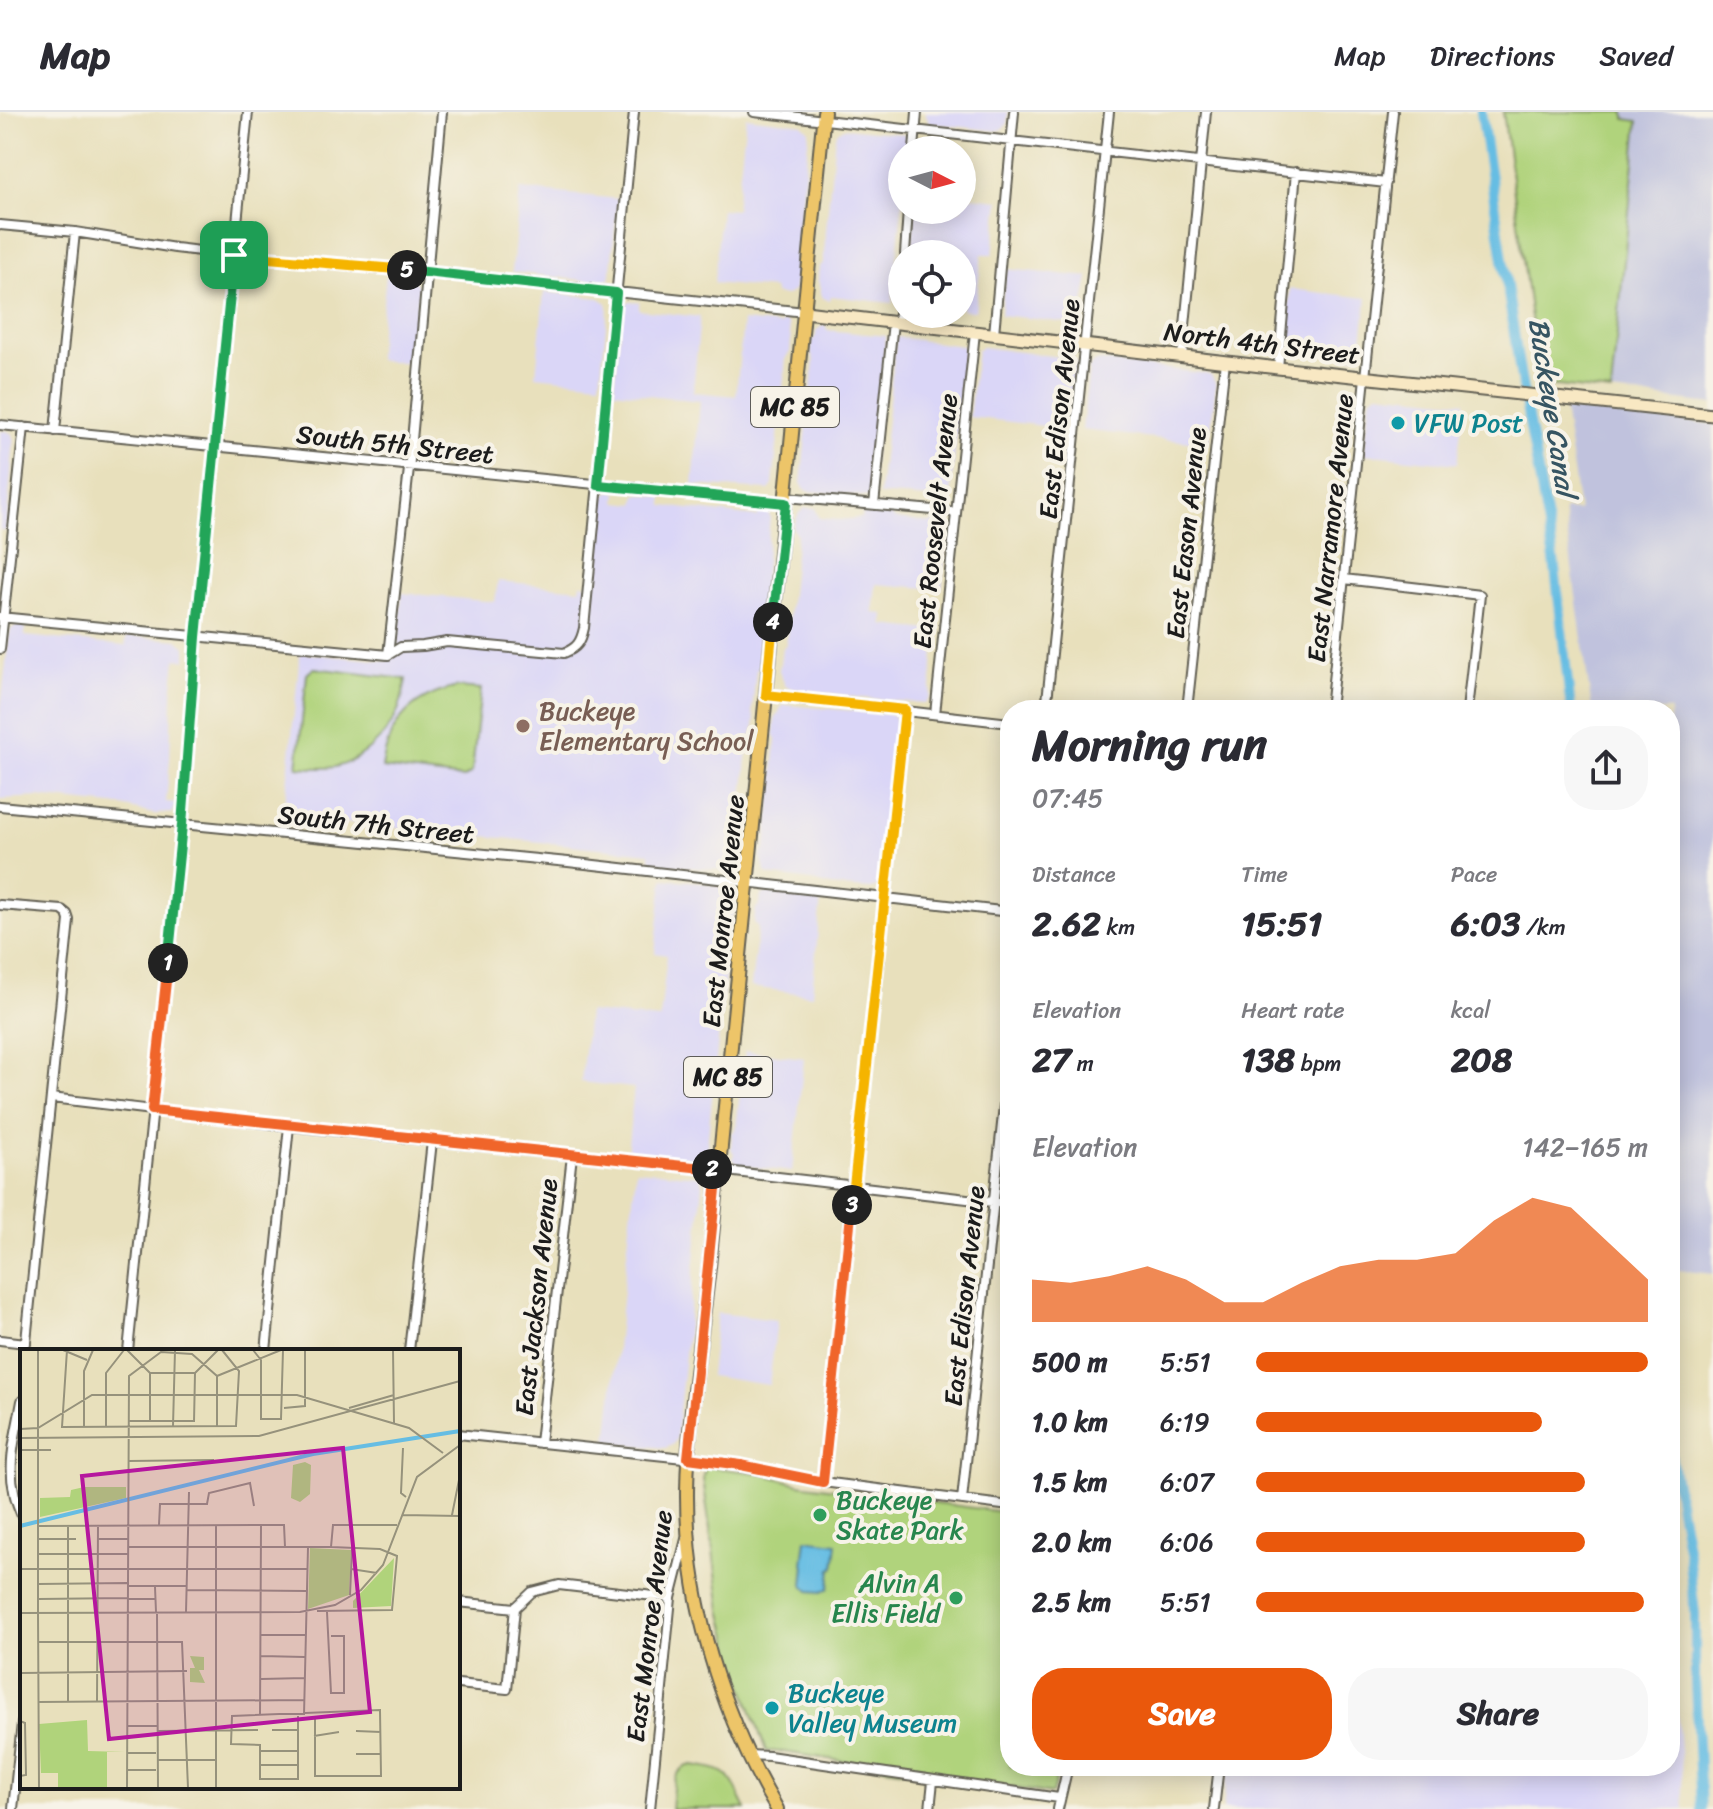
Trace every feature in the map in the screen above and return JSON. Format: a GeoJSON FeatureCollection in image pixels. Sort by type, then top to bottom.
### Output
{"type":"FeatureCollection","features":[{"type":"Feature","properties":{"kind":"main road","name":"East Monroe Avenue"},"geometry":{"type":"LineString","coordinates":[[689,1531],[688,1458],[824,116]]}},
{"type":"Feature","properties":{"kind":"main road","name":"MC 85"},"geometry":{"type":"LineString","coordinates":[[689,1531],[698,1600],[722,1693],[748,1755],[777,1809]]}},
{"type":"Feature","properties":{"kind":"street"},"geometry":{"type":"LineString","coordinates":[[128,1349],[182,825],[196,637],[248,112]]}},
{"type":"Feature","properties":{"kind":"street"},"geometry":{"type":"LineString","coordinates":[[388,655],[442,112]]}},
{"type":"Feature","properties":{"kind":"street"},"geometry":{"type":"LineString","coordinates":[[2,617],[388,655],[401,647],[447,642],[564,653],[575,649],[582,639],[584,628],[634,112]]}},
{"type":"Feature","properties":{"kind":"street"},"geometry":{"type":"LineString","coordinates":[[754,112],[824,116],[915,130],[1386,183]]}},
{"type":"Feature","properties":{"kind":"street"},"geometry":{"type":"LineString","coordinates":[[915,136],[917,112]]}},
{"type":"Feature","properties":{"kind":"street"},"geometry":{"type":"LineString","coordinates":[[994,334],[1014,112]]}},
{"type":"Feature","properties":{"kind":"street","name":"East Edison Avenue"},"geometry":{"type":"LineString","coordinates":[[1047,700],[1109,112]]}},
{"type":"Feature","properties":{"kind":"street"},"geometry":{"type":"LineString","coordinates":[[1182,356],[1206,112]]}},
{"type":"Feature","properties":{"kind":"street","name":"East Narramore Avenue"},"geometry":{"type":"LineString","coordinates":[[1331,700],[1393,112]]}},
{"type":"Feature","properties":{"kind":"street"},"geometry":{"type":"LineString","coordinates":[[1278,368],[1296,172]]}},
{"type":"Feature","properties":{"kind":"street"},"geometry":{"type":"LineString","coordinates":[[0,225],[75,232],[234,255],[805,312]]}},
{"type":"Feature","properties":{"kind":"street"},"geometry":{"type":"LineString","coordinates":[[55,431],[75,232]]}},
{"type":"Feature","properties":{"kind":"street","name":"North 4th Street"},"geometry":{"type":"LineString","coordinates":[[805,312],[888,321]]}},
{"type":"Feature","properties":{"kind":"street"},"geometry":{"type":"LineString","coordinates":[[874,505],[895,328]]}},
{"type":"Feature","properties":{"kind":"street","name":"North 4th Street"},"geometry":{"type":"LineString","coordinates":[[943,328],[1713,415]]}},
{"type":"Feature","properties":{"kind":"street","name":"East Roosevelt Avenue"},"geometry":{"type":"LineString","coordinates":[[935,714],[975,332]]}},
{"type":"Feature","properties":{"kind":"street","name":"East Eason Avenue"},"geometry":{"type":"LineString","coordinates":[[1188,700],[1225,361]]}},
{"type":"Feature","properties":{"kind":"street","name":"South 5th Street"},"geometry":{"type":"LineString","coordinates":[[0,425],[598,485],[956,512]]}},
{"type":"Feature","properties":{"kind":"street"},"geometry":{"type":"LineString","coordinates":[[0,649],[24,427]]}},
{"type":"Feature","properties":{"kind":"street"},"geometry":{"type":"LineString","coordinates":[[1344,579],[1480,595],[1468,700]]}},
{"type":"Feature","properties":{"kind":"street"},"geometry":{"type":"LineString","coordinates":[[766,695],[1000,722]]}},
{"type":"Feature","properties":{"kind":"street"},"geometry":{"type":"LineString","coordinates":[[823,1482],[905,710]]}},
{"type":"Feature","properties":{"kind":"street","name":"South 7th Street"},"geometry":{"type":"LineString","coordinates":[[0,806],[748,881],[1000,911]]}},
{"type":"Feature","properties":{"kind":"street"},"geometry":{"type":"LineString","coordinates":[[0,905],[62,910],[67,914],[69,926],[25,1347],[0,1340]]}},
{"type":"Feature","properties":{"kind":"street"},"geometry":{"type":"LineString","coordinates":[[51,1098],[1000,1203]]}},
{"type":"Feature","properties":{"kind":"street"},"geometry":{"type":"LineString","coordinates":[[266,1349],[289,1126]]}},
{"type":"Feature","properties":{"kind":"street"},"geometry":{"type":"LineString","coordinates":[[409,1349],[432,1141]]}},
{"type":"Feature","properties":{"kind":"street","name":"East Edison Avenue"},"geometry":{"type":"LineString","coordinates":[[962,1500],[1000,1145]]}},
{"type":"Feature","properties":{"kind":"street","name":"East Jackson Avenue"},"geometry":{"type":"LineString","coordinates":[[540,1443],[572,1155]]}},
{"type":"Feature","properties":{"kind":"street"},"geometry":{"type":"LineString","coordinates":[[20,1411],[12,1472],[20,1510]]}},
{"type":"Feature","properties":{"kind":"street"},"geometry":{"type":"LineString","coordinates":[[460,1434],[688,1458],[823,1482],[1000,1505]]}},
{"type":"Feature","properties":{"kind":"street"},"geometry":{"type":"LineString","coordinates":[[0,1446],[13,1448]]}},
{"type":"Feature","properties":{"kind":"street","name":"East Monroe Avenue"},"geometry":{"type":"LineString","coordinates":[[650,1809],[671,1598],[689,1531]]}},
{"type":"Feature","properties":{"kind":"street"},"geometry":{"type":"LineString","coordinates":[[460,1684],[507,1689],[515,1608],[532,1592],[559,1585],[671,1598]]}},
{"type":"Feature","properties":{"kind":"street"},"geometry":{"type":"LineString","coordinates":[[460,1602],[515,1608]]}},
{"type":"Feature","properties":{"kind":"street"},"geometry":{"type":"LineString","coordinates":[[13,1809],[20,1742]]}},
{"type":"Feature","properties":{"kind":"street"},"geometry":{"type":"LineString","coordinates":[[748,1755],[1059,1798]]}},
{"type":"Feature","properties":{"kind":"street"},"geometry":{"type":"LineString","coordinates":[[1058,1809],[1065,1776]]}},
{"type":"Feature","properties":{"kind":"street"},"geometry":{"type":"LineString","coordinates":[[1214,1809],[1218,1776]]}},
{"type":"Feature","properties":{"kind":"street"},"geometry":{"type":"LineString","coordinates":[[930,1809],[933,1781]]}},
{"type":"Feature","properties":{"kind":"shaded area"},"geometry":{"type":"Polygon","coordinates":[[[925,112],[1008,112],[1007,124],[997,131],[929,123],[925,112]]]}},
{"type":"Feature","properties":{"kind":"shaded area"},"geometry":{"type":"Polygon","coordinates":[[[1625,112],[1713,112],[1713,404],[1611,392],[1638,121],[1624,119],[1625,112]]]}},
{"type":"Feature","properties":{"kind":"shaded area"},"geometry":{"type":"Polygon","coordinates":[[[746,117],[802,124],[809,131],[796,260],[798,278],[794,290],[786,296],[775,294],[774,289],[714,283],[721,209],[736,210],[746,117]]]}},
{"type":"Feature","properties":{"kind":"shaded area"},"geometry":{"type":"Polygon","coordinates":[[[844,128],[905,136],[888,136],[888,224],[900,224],[898,240],[888,240],[888,303],[831,296],[830,300],[823,298],[821,293],[819,268],[823,263],[835,136],[844,128]]]}},
{"type":"Feature","properties":{"kind":"shaded area"},"geometry":{"type":"Polygon","coordinates":[[[520,189],[618,199],[610,278],[600,282],[512,272],[520,189]]]}},
{"type":"Feature","properties":{"kind":"shaded area"},"geometry":{"type":"Polygon","coordinates":[[[976,198],[999,200],[993,254],[982,254],[976,303],[976,240],[912,240],[914,224],[976,224],[976,198]]]}},
{"type":"Feature","properties":{"kind":"shaded area"},"geometry":{"type":"Polygon","coordinates":[[[1005,269],[1089,277],[1080,322],[1070,325],[1001,315],[1005,269]]]}},
{"type":"Feature","properties":{"kind":"shaded area"},"geometry":{"type":"Polygon","coordinates":[[[386,276],[411,279],[419,287],[411,363],[377,360],[386,276]]]}},
{"type":"Feature","properties":{"kind":"shaded area"},"geometry":{"type":"Polygon","coordinates":[[[1290,289],[1367,298],[1358,355],[1352,357],[1288,348],[1285,342],[1290,289]]]}},
{"type":"Feature","properties":{"kind":"shaded area"},"geometry":{"type":"Polygon","coordinates":[[[544,292],[599,298],[607,303],[600,383],[536,376],[544,292]]]}},
{"type":"Feature","properties":{"kind":"shaded area"},"geometry":{"type":"Polygon","coordinates":[[[630,301],[639,302],[639,310],[700,317],[693,392],[736,396],[743,321],[781,325],[782,320],[788,324],[790,352],[786,357],[773,485],[769,490],[693,485],[700,401],[614,391],[622,308],[630,301]]]}},
{"type":"Feature","properties":{"kind":"shaded area"},"geometry":{"type":"Polygon","coordinates":[[[826,325],[826,330],[886,336],[870,497],[808,491],[801,483],[814,361],[812,341],[826,325]]]}},
{"type":"Feature","properties":{"kind":"shaded area"},"geometry":{"type":"Polygon","coordinates":[[[896,337],[964,348],[951,493],[945,499],[879,496],[896,337]]]}},
{"type":"Feature","properties":{"kind":"shaded area"},"geometry":{"type":"Polygon","coordinates":[[[982,347],[1074,359],[1077,362],[1070,429],[969,417],[977,350],[982,347]]]}},
{"type":"Feature","properties":{"kind":"shaded area"},"geometry":{"type":"Polygon","coordinates":[[[1101,361],[1210,374],[1216,385],[1209,444],[1082,430],[1089,368],[1101,361]]]}},
{"type":"Feature","properties":{"kind":"shaded area"},"geometry":{"type":"Polygon","coordinates":[[[1378,393],[1464,402],[1457,464],[1364,454],[1370,401],[1378,393]]]}},
{"type":"Feature","properties":{"kind":"shaded area"},"geometry":{"type":"Polygon","coordinates":[[[1564,408],[1713,424],[1713,1274],[1680,1270],[1680,700],[1591,700],[1564,510],[1579,511],[1564,408]]]}},
{"type":"Feature","properties":{"kind":"shaded area"},"geometry":{"type":"Polygon","coordinates":[[[0,431],[7,431],[14,439],[6,531],[0,530],[0,431]]]}},
{"type":"Feature","properties":{"kind":"shaded area","name":"Buckeye Elementary School"},"geometry":{"type":"Polygon","coordinates":[[[611,491],[617,492],[616,502],[635,504],[637,494],[663,497],[663,506],[757,517],[759,508],[768,511],[770,517],[759,638],[762,645],[752,711],[755,719],[749,738],[738,845],[741,854],[734,871],[650,864],[650,853],[284,816],[300,653],[386,661],[396,653],[402,593],[495,602],[498,581],[580,589],[581,584],[594,585],[603,498],[611,491]]]}},
{"type":"Feature","properties":{"kind":"shaded area"},"geometry":{"type":"Polygon","coordinates":[[[805,508],[815,508],[819,518],[838,520],[862,518],[864,508],[889,509],[894,519],[933,523],[930,513],[946,517],[942,589],[876,584],[873,613],[884,614],[883,625],[939,631],[930,697],[925,703],[863,698],[785,685],[779,671],[786,644],[797,535],[793,528],[799,513],[805,508]]]}},
{"type":"Feature","properties":{"kind":"shaded area"},"geometry":{"type":"Polygon","coordinates":[[[18,625],[25,626],[25,636],[125,646],[127,636],[177,640],[186,647],[186,660],[176,659],[172,693],[166,802],[176,803],[172,813],[154,814],[122,806],[38,797],[0,799],[0,716],[9,636],[11,629],[18,625]]]}},
{"type":"Feature","properties":{"kind":"shaded area"},"geometry":{"type":"Polygon","coordinates":[[[782,706],[889,714],[894,717],[896,722],[877,887],[830,886],[769,875],[765,871],[761,856],[766,847],[776,740],[775,720],[782,706]]]}},
{"type":"Feature","properties":{"kind":"shaded area"},"geometry":{"type":"Polygon","coordinates":[[[663,879],[702,882],[727,888],[731,890],[736,904],[731,917],[706,1156],[697,1161],[627,1154],[634,1088],[581,1082],[588,1012],[660,1019],[667,955],[655,953],[663,879]]]}},
{"type":"Feature","properties":{"kind":"shaded area"},"geometry":{"type":"Polygon","coordinates":[[[770,891],[821,897],[812,995],[751,987],[758,927],[754,922],[756,909],[761,896],[770,891]]]}},
{"type":"Feature","properties":{"kind":"shaded area"},"geometry":{"type":"Polygon","coordinates":[[[745,1051],[804,1058],[792,1172],[739,1165],[733,1159],[732,1134],[736,1128],[745,1051]]]}},
{"type":"Feature","properties":{"kind":"shaded area"},"geometry":{"type":"Polygon","coordinates":[[[636,1170],[698,1176],[703,1185],[676,1440],[665,1448],[607,1443],[636,1170]]]}},
{"type":"Feature","properties":{"kind":"shaded area"},"geometry":{"type":"Polygon","coordinates":[[[717,1313],[777,1320],[769,1385],[710,1376],[717,1313]]]}},
{"type":"Feature","properties":{"kind":"shaded area"},"geometry":{"type":"Polygon","coordinates":[[[1680,1750],[1684,1809],[1223,1809],[1227,1776],[1680,1776],[1680,1750]]]}},
{"type":"Feature","properties":{"kind":"green space"},"geometry":{"type":"Polygon","coordinates":[[[1503,112],[1625,112],[1625,119],[1638,121],[1611,392],[1540,384],[1503,112]]]}},
{"type":"Feature","properties":{"kind":"green space"},"geometry":{"type":"Polygon","coordinates":[[[314,668],[406,679],[398,712],[381,738],[361,755],[335,767],[297,767],[307,674],[314,668]]]}},
{"type":"Feature","properties":{"kind":"green space"},"geometry":{"type":"Polygon","coordinates":[[[458,687],[481,689],[472,772],[464,778],[382,768],[390,736],[405,713],[428,697],[458,687]]]}},
{"type":"Feature","properties":{"kind":"green space"},"geometry":{"type":"Polygon","coordinates":[[[705,1468],[759,1473],[799,1484],[1000,1512],[1000,1776],[1056,1776],[1052,1794],[766,1751],[737,1669],[721,1610],[703,1478],[705,1468]]]}},
{"type":"Feature","properties":{"kind":"green space"},"geometry":{"type":"Polygon","coordinates":[[[692,1765],[715,1769],[728,1776],[746,1809],[671,1809],[677,1776],[685,1767],[692,1765]]]}},
{"type":"Feature","properties":{"kind":"water"},"geometry":{"type":"Polygon","coordinates":[[[806,1539],[837,1543],[829,1588],[822,1592],[809,1591],[803,1585],[806,1539]]]}},
{"type":"Feature","properties":{"kind":"waterway","name":"Buckeye Canal"},"geometry":{"type":"LineString","coordinates":[[1481,112],[1520,373],[1554,559],[1570,700]]}},
{"type":"Feature","properties":{"kind":"waterway","name":"Buckeye Canal"},"geometry":{"type":"LineString","coordinates":[[1680,1508],[1695,1614],[1701,1809]]}},
{"type":"Feature","properties":{"kind":"place","name":"VFW Post"},"geometry":{"type":"Point","coordinates":[1398,423]}},
{"type":"Feature","properties":{"kind":"place","name":"Buckeye Elementary School"},"geometry":{"type":"Point","coordinates":[523,726]}},
{"type":"Feature","properties":{"kind":"place","name":"Buckeye Skate Park"},"geometry":{"type":"Point","coordinates":[820,1515]}},
{"type":"Feature","properties":{"kind":"place","name":"Alvin A Ellis Field"},"geometry":{"type":"Point","coordinates":[956,1598]}},
{"type":"Feature","properties":{"kind":"place","name":"Buckeye Valley Museum"},"geometry":{"type":"Point","coordinates":[772,1708]}},
{"type":"Feature","properties":{"kind":"route"},"geometry":{"type":"LineString","coordinates":[[234,255],[616,293],[598,485],[786,503],[766,695],[905,710],[823,1482],[688,1458],[718,1170],[152,1110],[182,825],[196,637],[234,255]]}}]}
